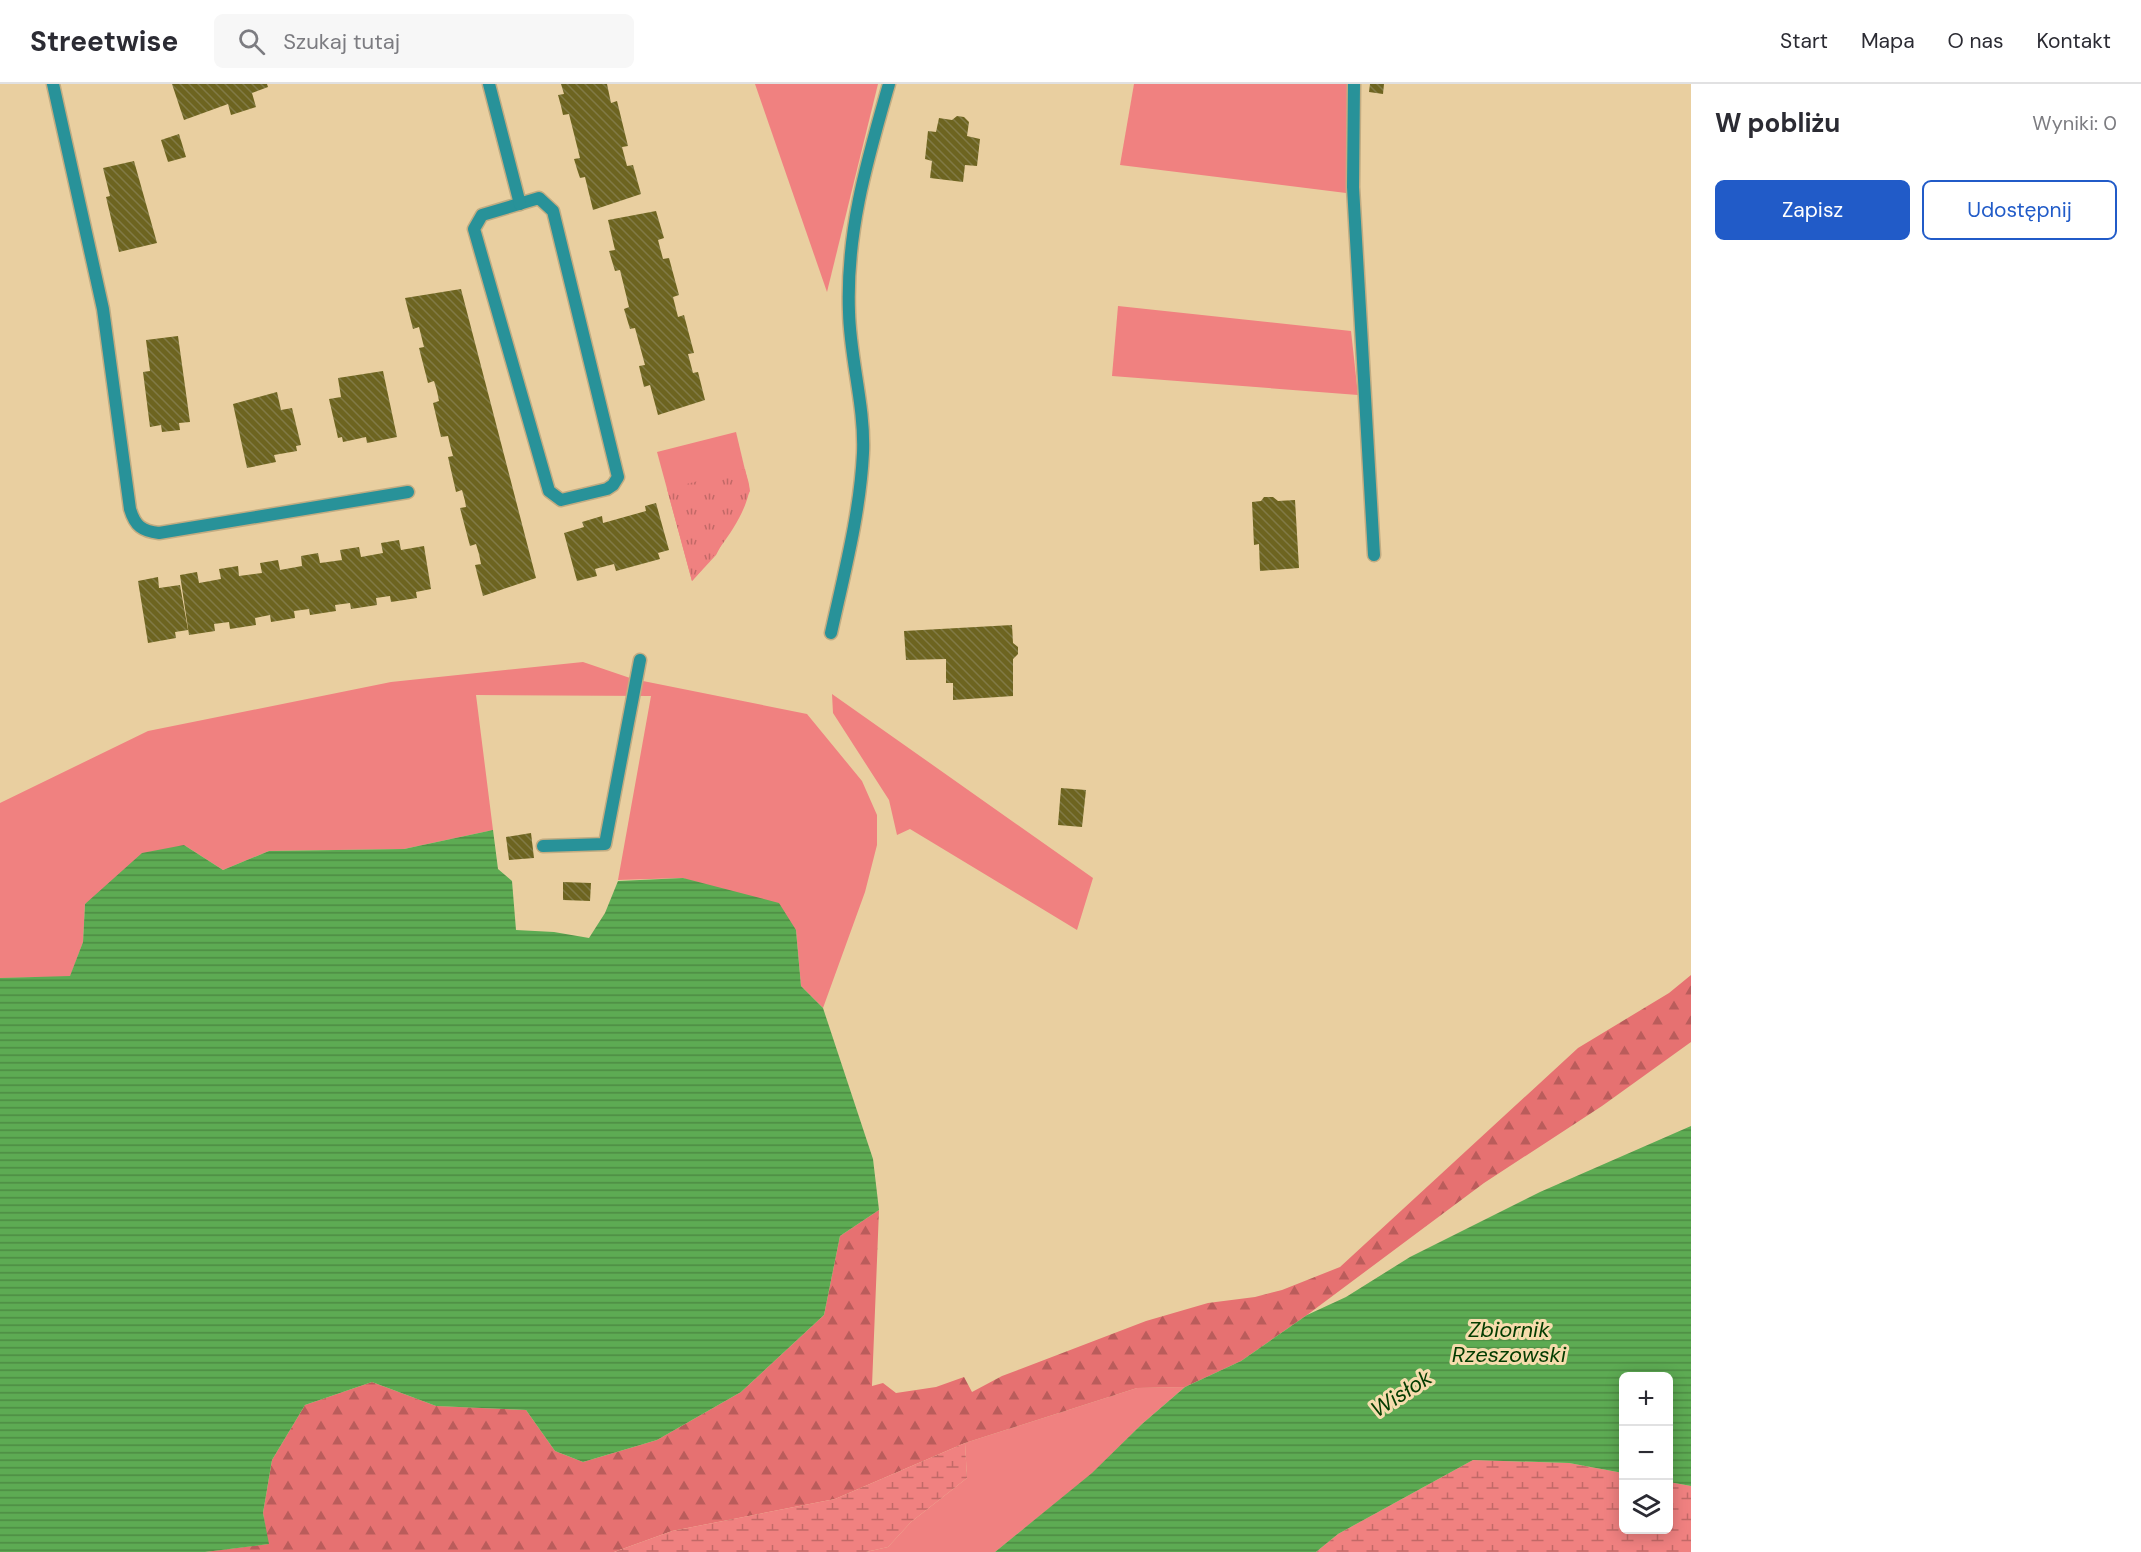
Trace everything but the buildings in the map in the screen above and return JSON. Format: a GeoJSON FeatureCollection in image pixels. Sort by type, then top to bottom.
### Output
{"type":"FeatureCollection","features":[{"type":"Feature","properties":{"kind":"street"},"geometry":{"type":"LineString","coordinates":[[53,84],[103,309],[130,509],[135,524],[148,532],[159,533],[408,492]]}},
{"type":"Feature","properties":{"kind":"street"},"geometry":{"type":"LineString","coordinates":[[489,84],[520,204]]}},
{"type":"Feature","properties":{"kind":"street"},"geometry":{"type":"LineString","coordinates":[[831,633],[856,518],[863,452],[859,393],[849,315],[849,261],[859,188],[889,84]]}},
{"type":"Feature","properties":{"kind":"street"},"geometry":{"type":"LineString","coordinates":[[1354,84],[1353,186],[1374,555]]}},
{"type":"Feature","properties":{"kind":"street"},"geometry":{"type":"LineString","coordinates":[[539,198],[553,211],[618,477],[607,489],[561,500],[549,490],[474,230],[482,215],[520,204],[539,198]]}},
{"type":"Feature","properties":{"kind":"street"},"geometry":{"type":"LineString","coordinates":[[543,846],[605,844],[640,660]]}},
{"type":"Feature","properties":{"kind":"green space"},"geometry":{"type":"Polygon","coordinates":[[[755,84],[878,84],[827,292],[755,84]]]}},
{"type":"Feature","properties":{"kind":"green space"},"geometry":{"type":"Polygon","coordinates":[[[1134,84],[1348,84],[1346,193],[1120,165],[1134,84]]]}},
{"type":"Feature","properties":{"kind":"green space"},"geometry":{"type":"Polygon","coordinates":[[[1118,306],[1351,331],[1358,395],[1112,376],[1118,306]]]}},
{"type":"Feature","properties":{"kind":"green space"},"geometry":{"type":"Polygon","coordinates":[[[736,432],[750,491],[716,555],[692,581],[657,452],[736,432]]]}},
{"type":"Feature","properties":{"kind":"green space"},"geometry":{"type":"Polygon","coordinates":[[[745,469],[749,484],[746,504],[734,528],[692,581],[667,489],[745,469]]]}},
{"type":"Feature","properties":{"kind":"green space"},"geometry":{"type":"Polygon","coordinates":[[[583,662],[633,679],[807,714],[862,781],[877,815],[877,845],[865,892],[823,1008],[801,986],[796,930],[683,878],[618,880],[651,696],[476,695],[493,830],[404,849],[269,851],[223,870],[184,845],[85,904],[83,942],[70,977],[0,978],[0,803],[148,731],[391,682],[583,662]]]}},
{"type":"Feature","properties":{"kind":"green space"},"geometry":{"type":"Polygon","coordinates":[[[832,694],[1093,878],[1077,930],[910,829],[897,835],[889,800],[833,713],[832,694]]]}},
{"type":"Feature","properties":{"kind":"green space"},"geometry":{"type":"Polygon","coordinates":[[[1691,975],[1691,1042],[1602,1106],[1484,1183],[1307,1315],[1241,1361],[1185,1387],[1137,1388],[965,1443],[835,1499],[672,1531],[614,1552],[205,1552],[268,1544],[263,1513],[272,1460],[305,1405],[372,1382],[436,1406],[526,1410],[555,1451],[583,1462],[657,1440],[741,1392],[824,1315],[840,1236],[879,1210],[872,1386],[883,1383],[896,1393],[936,1387],[964,1377],[972,1392],[1002,1376],[1146,1321],[1208,1303],[1255,1297],[1282,1290],[1340,1267],[1578,1048],[1669,993],[1691,975]]]}},
{"type":"Feature","properties":{"kind":"green space"},"geometry":{"type":"Polygon","coordinates":[[[1185,1387],[1142,1424],[1093,1473],[995,1552],[866,1552],[888,1547],[911,1522],[967,1478],[965,1443],[1137,1388],[1185,1387]]]}},
{"type":"Feature","properties":{"kind":"green space"},"geometry":{"type":"Polygon","coordinates":[[[965,1443],[967,1478],[911,1522],[888,1547],[866,1552],[614,1552],[672,1531],[835,1499],[965,1443]]]}},
{"type":"Feature","properties":{"kind":"green space"},"geometry":{"type":"Polygon","coordinates":[[[1473,1460],[1569,1463],[1619,1472],[1619,1534],[1673,1534],[1673,1483],[1691,1486],[1691,1552],[1316,1552],[1338,1534],[1473,1460]]]}},
{"type":"Feature","properties":{"kind":"water"},"geometry":{"type":"Polygon","coordinates":[[[493,830],[498,869],[512,881],[516,930],[554,932],[589,938],[605,913],[618,881],[683,878],[779,903],[796,930],[801,986],[823,1008],[873,1159],[879,1210],[840,1236],[824,1315],[741,1392],[657,1440],[583,1462],[555,1451],[526,1410],[436,1406],[372,1382],[305,1405],[272,1460],[263,1513],[269,1544],[205,1552],[0,1552],[0,978],[70,976],[83,942],[85,904],[142,853],[184,845],[223,870],[269,851],[404,849],[493,830]]]}},
{"type":"Feature","properties":{"kind":"water","name":"Zbiornik Rzeszowski"},"geometry":{"type":"Polygon","coordinates":[[[1691,1126],[1691,1486],[1673,1483],[1673,1372],[1619,1372],[1619,1472],[1569,1463],[1473,1460],[1338,1534],[1316,1552],[995,1552],[1092,1473],[1142,1424],[1185,1387],[1241,1361],[1307,1315],[1346,1297],[1410,1257],[1540,1192],[1691,1126]]]}},
{"type":"Feature","properties":{"kind":"water label","name":"Wisłok"},"geometry":{"type":"Point","coordinates":[1401,1393]}}]}
